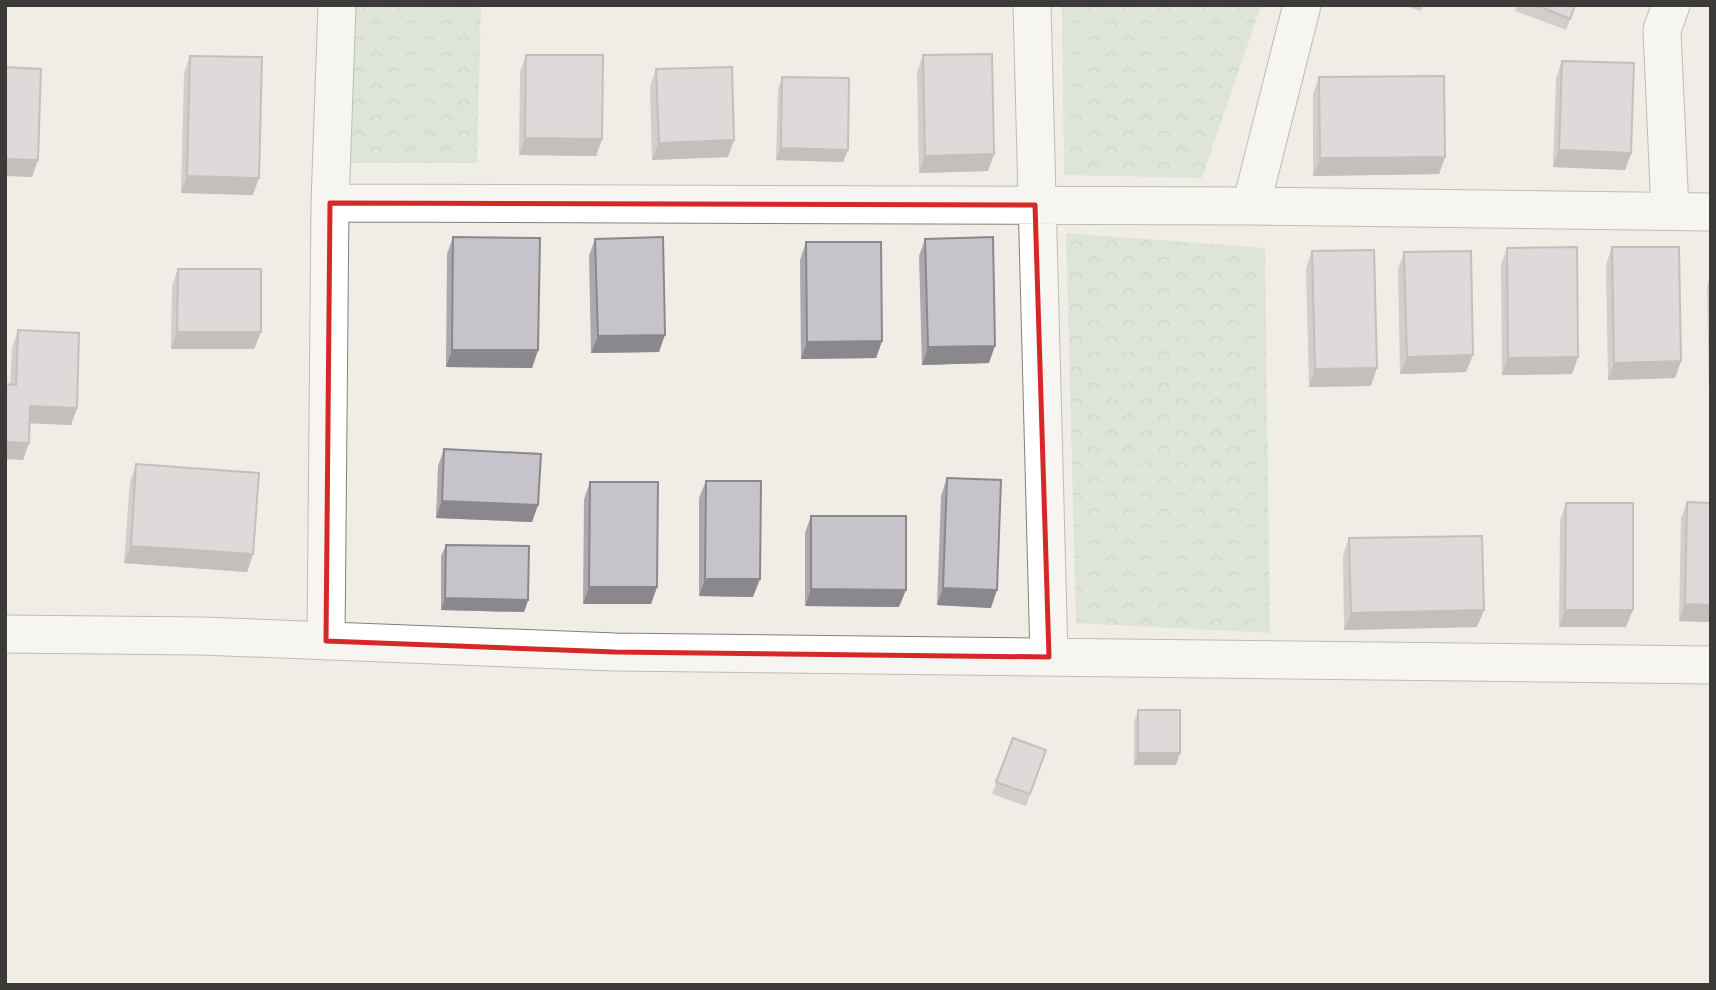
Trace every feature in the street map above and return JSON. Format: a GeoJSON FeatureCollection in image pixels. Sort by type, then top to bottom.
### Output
{"type":"FeatureCollection","features":[{"type":"Feature","properties":{"kind":"street"},"geometry":{"type":"LineString","coordinates":[[326,641],[330,203],[337,5]]}},
{"type":"Feature","properties":{"kind":"street"},"geometry":{"type":"LineString","coordinates":[[1032,5],[1035,205],[1049,657]]}},
{"type":"Feature","properties":{"kind":"street"},"geometry":{"type":"LineString","coordinates":[[1251,206],[1302,5]]}},
{"type":"Feature","properties":{"kind":"street"},"geometry":{"type":"LineString","coordinates":[[1670,211],[1662,30],[1671,5]]}},
{"type":"Feature","properties":{"kind":"street"},"geometry":{"type":"LineString","coordinates":[[330,203],[1251,206],[1711,212]]}},
{"type":"Feature","properties":{"kind":"street"},"geometry":{"type":"LineString","coordinates":[[5,634],[326,641],[615,652],[1711,665]]}},
{"type":"Feature","properties":{"kind":"highlighted area"},"geometry":{"type":"Polygon","coordinates":[[[330,203],[1035,205],[1049,657],[615,652],[326,641],[330,203]]]}},
{"type":"Feature","properties":{"kind":"green space"},"geometry":{"type":"Polygon","coordinates":[[[356,5],[481,5],[477,163],[350,163],[356,5]]]}},
{"type":"Feature","properties":{"kind":"green space"},"geometry":{"type":"Polygon","coordinates":[[[1062,5],[1261,5],[1202,178],[1064,175],[1062,5]]]}},
{"type":"Feature","properties":{"kind":"green space"},"geometry":{"type":"Polygon","coordinates":[[[1066,233],[1265,248],[1270,633],[1076,623],[1066,233]]]}},
{"type":"Feature","properties":{"kind":"building"},"geometry":{"type":"Polygon","coordinates":[[[1536,5],[1575,5],[1570,19],[1536,5]]]}},
{"type":"Feature","properties":{"kind":"building"},"geometry":{"type":"Polygon","coordinates":[[[992,54],[994,154],[925,156],[923,55],[992,54]]]}},
{"type":"Feature","properties":{"kind":"building"},"geometry":{"type":"Polygon","coordinates":[[[526,55],[603,55],[602,139],[525,138],[526,55]]]}},
{"type":"Feature","properties":{"kind":"building"},"geometry":{"type":"Polygon","coordinates":[[[190,56],[262,57],[259,178],[187,176],[190,56]]]}},
{"type":"Feature","properties":{"kind":"building"},"geometry":{"type":"Polygon","coordinates":[[[1562,61],[1634,63],[1631,153],[1559,150],[1562,61]]]}},
{"type":"Feature","properties":{"kind":"building"},"geometry":{"type":"Polygon","coordinates":[[[5,67],[41,69],[38,160],[5,159],[5,67]]]}},
{"type":"Feature","properties":{"kind":"building"},"geometry":{"type":"Polygon","coordinates":[[[732,67],[734,140],[659,143],[656,69],[732,67]]]}},
{"type":"Feature","properties":{"kind":"building"},"geometry":{"type":"Polygon","coordinates":[[[1444,76],[1445,157],[1320,158],[1319,77],[1444,76]]]}},
{"type":"Feature","properties":{"kind":"building"},"geometry":{"type":"Polygon","coordinates":[[[782,77],[849,78],[848,150],[781,148],[782,77]]]}},
{"type":"Feature","properties":{"kind":"building"},"geometry":{"type":"Polygon","coordinates":[[[453,237],[540,238],[538,350],[452,350],[453,237]]]}},
{"type":"Feature","properties":{"kind":"building"},"geometry":{"type":"Polygon","coordinates":[[[663,237],[665,335],[598,336],[595,239],[663,237]]]}},
{"type":"Feature","properties":{"kind":"building"},"geometry":{"type":"Polygon","coordinates":[[[993,237],[995,346],[928,347],[925,239],[993,237]]]}},
{"type":"Feature","properties":{"kind":"building"},"geometry":{"type":"Polygon","coordinates":[[[806,242],[881,242],[882,341],[807,342],[806,242]]]}},
{"type":"Feature","properties":{"kind":"building"},"geometry":{"type":"Polygon","coordinates":[[[1577,247],[1578,357],[1508,358],[1507,248],[1577,247]]]}},
{"type":"Feature","properties":{"kind":"building"},"geometry":{"type":"Polygon","coordinates":[[[1612,247],[1679,247],[1681,361],[1614,363],[1612,247]]]}},
{"type":"Feature","properties":{"kind":"building"},"geometry":{"type":"Polygon","coordinates":[[[1374,250],[1377,368],[1315,369],[1312,251],[1374,250]]]}},
{"type":"Feature","properties":{"kind":"building"},"geometry":{"type":"Polygon","coordinates":[[[1471,251],[1473,355],[1407,357],[1404,252],[1471,251]]]}},
{"type":"Feature","properties":{"kind":"building"},"geometry":{"type":"Polygon","coordinates":[[[178,269],[261,269],[261,332],[177,332],[178,269]]]}},
{"type":"Feature","properties":{"kind":"building"},"geometry":{"type":"Polygon","coordinates":[[[18,330],[79,333],[77,408],[30,406],[29,443],[5,442],[5,384],[16,385],[18,330]]]}},
{"type":"Feature","properties":{"kind":"building"},"geometry":{"type":"Polygon","coordinates":[[[444,449],[541,454],[538,505],[442,501],[444,449]]]}},
{"type":"Feature","properties":{"kind":"building"},"geometry":{"type":"Polygon","coordinates":[[[136,464],[259,473],[253,554],[131,546],[136,464]]]}},
{"type":"Feature","properties":{"kind":"building"},"geometry":{"type":"Polygon","coordinates":[[[947,478],[1001,480],[997,590],[943,588],[947,478]]]}},
{"type":"Feature","properties":{"kind":"building"},"geometry":{"type":"Polygon","coordinates":[[[706,481],[761,481],[760,579],[705,579],[706,481]]]}},
{"type":"Feature","properties":{"kind":"building"},"geometry":{"type":"Polygon","coordinates":[[[590,482],[658,482],[657,587],[589,587],[590,482]]]}},
{"type":"Feature","properties":{"kind":"building"},"geometry":{"type":"Polygon","coordinates":[[[1687,502],[1711,503],[1711,605],[1685,604],[1687,502]]]}},
{"type":"Feature","properties":{"kind":"building"},"geometry":{"type":"Polygon","coordinates":[[[1566,503],[1633,503],[1633,610],[1565,610],[1566,503]]]}},
{"type":"Feature","properties":{"kind":"building"},"geometry":{"type":"Polygon","coordinates":[[[811,516],[906,516],[906,590],[811,589],[811,516]]]}},
{"type":"Feature","properties":{"kind":"building"},"geometry":{"type":"Polygon","coordinates":[[[1482,536],[1484,610],[1351,613],[1349,538],[1482,536]]]}},
{"type":"Feature","properties":{"kind":"building"},"geometry":{"type":"Polygon","coordinates":[[[446,545],[529,546],[528,600],[445,598],[446,545]]]}},
{"type":"Feature","properties":{"kind":"building"},"geometry":{"type":"Polygon","coordinates":[[[1138,710],[1180,710],[1180,753],[1138,753],[1138,710]]]}},
{"type":"Feature","properties":{"kind":"building"},"geometry":{"type":"Polygon","coordinates":[[[1013,738],[1046,750],[1030,794],[996,782],[1013,738]]]}}]}
